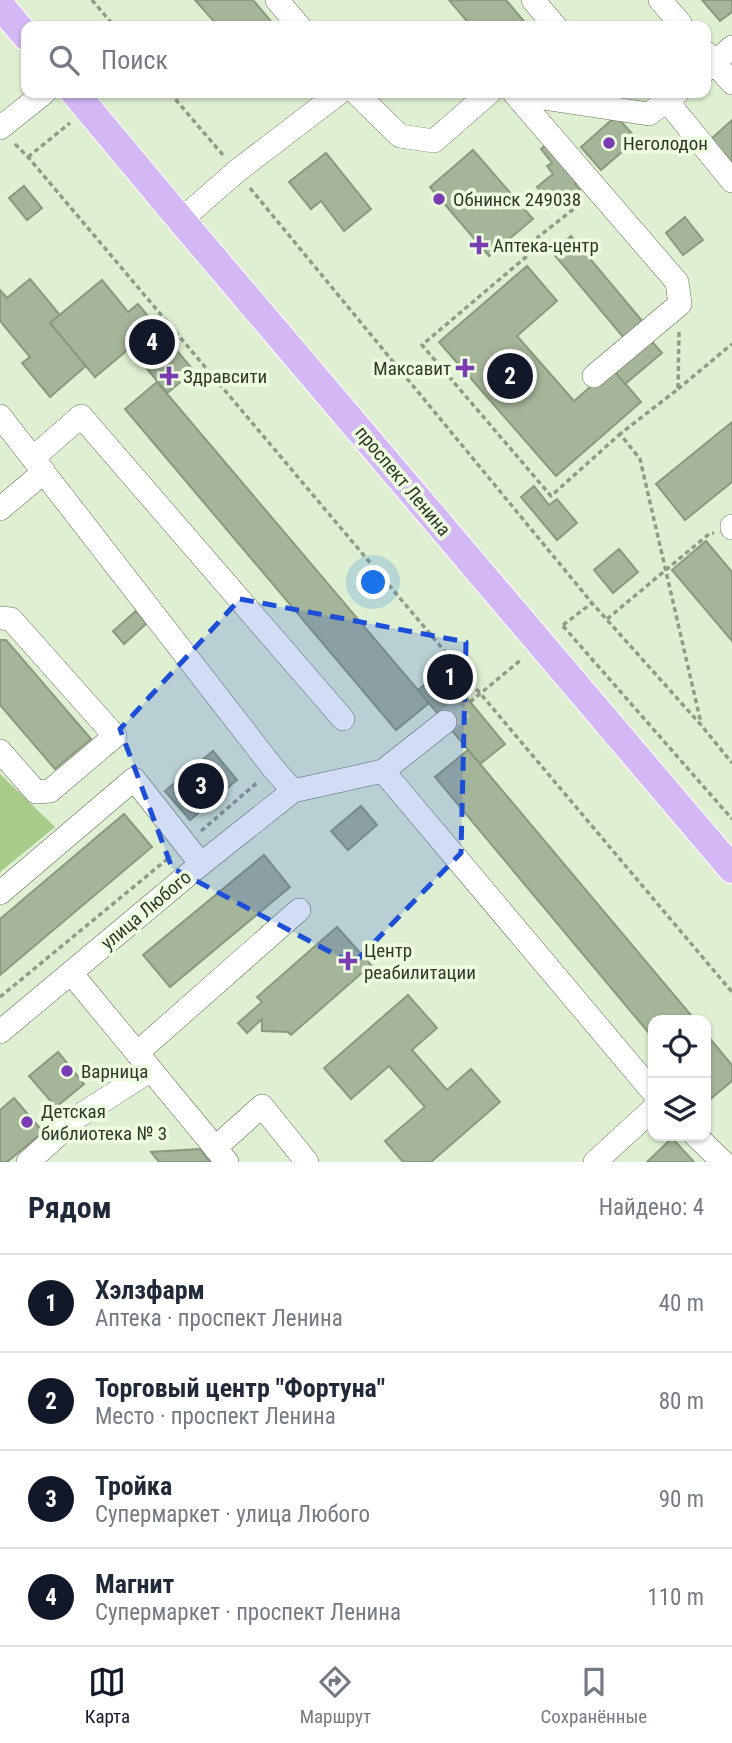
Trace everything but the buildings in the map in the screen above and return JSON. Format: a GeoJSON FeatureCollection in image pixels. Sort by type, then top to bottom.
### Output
{"type":"FeatureCollection","features":[{"type":"Feature","properties":{"kind":"main road"},"geometry":{"type":"LineString","coordinates":[[0,5],[21,30]]}},
{"type":"Feature","properties":{"kind":"main road","name":"проспект Ленина"},"geometry":{"type":"LineString","coordinates":[[79,98],[732,869]]}},
{"type":"Feature","properties":{"kind":"street"},"geometry":{"type":"LineString","coordinates":[[277,0],[295,21]]}},
{"type":"Feature","properties":{"kind":"street"},"geometry":{"type":"LineString","coordinates":[[533,0],[551,21]]}},
{"type":"Feature","properties":{"kind":"street"},"geometry":{"type":"LineString","coordinates":[[660,0],[676,21]]}},
{"type":"Feature","properties":{"kind":"street"},"geometry":{"type":"LineString","coordinates":[[711,61],[732,47]]}},
{"type":"Feature","properties":{"kind":"street"},"geometry":{"type":"LineString","coordinates":[[711,64],[732,83]]}},
{"type":"Feature","properties":{"kind":"street"},"geometry":{"type":"LineString","coordinates":[[0,128],[38,98]]}},
{"type":"Feature","properties":{"kind":"street"},"geometry":{"type":"LineString","coordinates":[[181,220],[237,171],[332,98]]}},
{"type":"Feature","properties":{"kind":"street"},"geometry":{"type":"LineString","coordinates":[[361,98],[400,136],[434,141],[483,98]]}},
{"type":"Feature","properties":{"kind":"street"},"geometry":{"type":"LineString","coordinates":[[519,98],[677,282],[680,304],[594,376]]}},
{"type":"Feature","properties":{"kind":"street"},"geometry":{"type":"LineString","coordinates":[[547,98],[649,114],[671,98]]}},
{"type":"Feature","properties":{"kind":"street"},"geometry":{"type":"LineString","coordinates":[[673,98],[732,180]]}},
{"type":"Feature","properties":{"kind":"street"},"geometry":{"type":"LineString","coordinates":[[0,416],[293,791],[383,771],[445,722]]}},
{"type":"Feature","properties":{"kind":"street"},"geometry":{"type":"LineString","coordinates":[[0,509],[81,416],[343,719]]}},
{"type":"Feature","properties":{"kind":"street"},"geometry":{"type":"LineString","coordinates":[[0,618],[11,619],[115,736],[50,791],[36,792],[0,751]]}},
{"type":"Feature","properties":{"kind":"street"},"geometry":{"type":"LineString","coordinates":[[383,771],[648,1087]]}},
{"type":"Feature","properties":{"kind":"street"},"geometry":{"type":"LineString","coordinates":[[0,893],[134,779],[201,864]]}},
{"type":"Feature","properties":{"kind":"street","name":"улица Любого"},"geometry":{"type":"LineString","coordinates":[[0,1032],[293,791]]}},
{"type":"Feature","properties":{"kind":"street"},"geometry":{"type":"LineString","coordinates":[[28,1162],[144,1062],[299,910]]}},
{"type":"Feature","properties":{"kind":"street"},"geometry":{"type":"LineString","coordinates":[[71,973],[221,1155],[262,1106],[307,1162]]}},
{"type":"Feature","properties":{"kind":"street"},"geometry":{"type":"LineString","coordinates":[[594,1162],[648,1113]]}},
{"type":"Feature","properties":{"kind":"street"},"geometry":{"type":"LineString","coordinates":[[701,1141],[723,1162]]}},
{"type":"Feature","properties":{"kind":"path"},"geometry":{"type":"LineString","coordinates":[[92,0],[110,21]]}},
{"type":"Feature","properties":{"kind":"path"},"geometry":{"type":"LineString","coordinates":[[174,98],[592,603],[732,763]]}},
{"type":"Feature","properties":{"kind":"path"},"geometry":{"type":"LineString","coordinates":[[0,128],[46,178],[732,992]]}},
{"type":"Feature","properties":{"kind":"path"},"geometry":{"type":"LineString","coordinates":[[597,190],[538,237],[533,251],[422,345],[551,496],[620,434],[732,344]]}},
{"type":"Feature","properties":{"kind":"path"},"geometry":{"type":"LineString","coordinates":[[678,389],[680,304]]}},
{"type":"Feature","properties":{"kind":"path"},"geometry":{"type":"LineString","coordinates":[[620,434],[640,459],[701,725]]}},
{"type":"Feature","properties":{"kind":"path"},"geometry":{"type":"LineString","coordinates":[[607,619],[709,534]]}},
{"type":"Feature","properties":{"kind":"path"},"geometry":{"type":"LineString","coordinates":[[555,632],[592,603]]}},
{"type":"Feature","properties":{"kind":"path"},"geometry":{"type":"LineString","coordinates":[[563,625],[732,819]]}},
{"type":"Feature","properties":{"kind":"path"},"geometry":{"type":"LineString","coordinates":[[470,702],[522,659]]}},
{"type":"Feature","properties":{"kind":"path"},"geometry":{"type":"LineString","coordinates":[[0,997],[273,768]]}},
{"type":"Feature","properties":{"kind":"highlighted area"},"geometry":{"type":"Polygon","coordinates":[[[240,599],[466,642],[461,853],[353,964],[172,868],[120,729],[240,599]]]}},
{"type":"Feature","properties":{"kind":"green space"},"geometry":{"type":"Polygon","coordinates":[[[0,774],[55,827],[0,872],[0,774]]]}},
{"type":"Feature","properties":{"kind":"tunnel"},"geometry":{"type":"LineString","coordinates":[[445,722],[470,702]]}},
{"type":"Feature","properties":{"kind":"place","name":"Неголодон"},"geometry":{"type":"Point","coordinates":[609,143]}},
{"type":"Feature","properties":{"kind":"place","name":"Обнинск 249038"},"geometry":{"type":"Point","coordinates":[439,199]}},
{"type":"Feature","properties":{"kind":"place","name":"Аптека-центр"},"geometry":{"type":"Point","coordinates":[479,245]}},
{"type":"Feature","properties":{"kind":"place","name":"Магнит"},"geometry":{"type":"Point","coordinates":[152,342]}},
{"type":"Feature","properties":{"kind":"place","name":"Максавит"},"geometry":{"type":"Point","coordinates":[465,368]}},
{"type":"Feature","properties":{"kind":"place","name":"Здравсити"},"geometry":{"type":"Point","coordinates":[169,376]}},
{"type":"Feature","properties":{"kind":"place","name":"Торговый центр \"Фортуна\""},"geometry":{"type":"Point","coordinates":[510,376]}},
{"type":"Feature","properties":{"kind":"place","name":"Хэлзфарм"},"geometry":{"type":"Point","coordinates":[450,677]}},
{"type":"Feature","properties":{"kind":"place","name":"Тройка"},"geometry":{"type":"Point","coordinates":[201,786]}},
{"type":"Feature","properties":{"kind":"place","name":"Центр реабилитации"},"geometry":{"type":"Point","coordinates":[348,961]}},
{"type":"Feature","properties":{"kind":"place","name":"Варница"},"geometry":{"type":"Point","coordinates":[67,1071]}},
{"type":"Feature","properties":{"kind":"place","name":"Детская библиотека № 3"},"geometry":{"type":"Point","coordinates":[27,1122]}}]}
